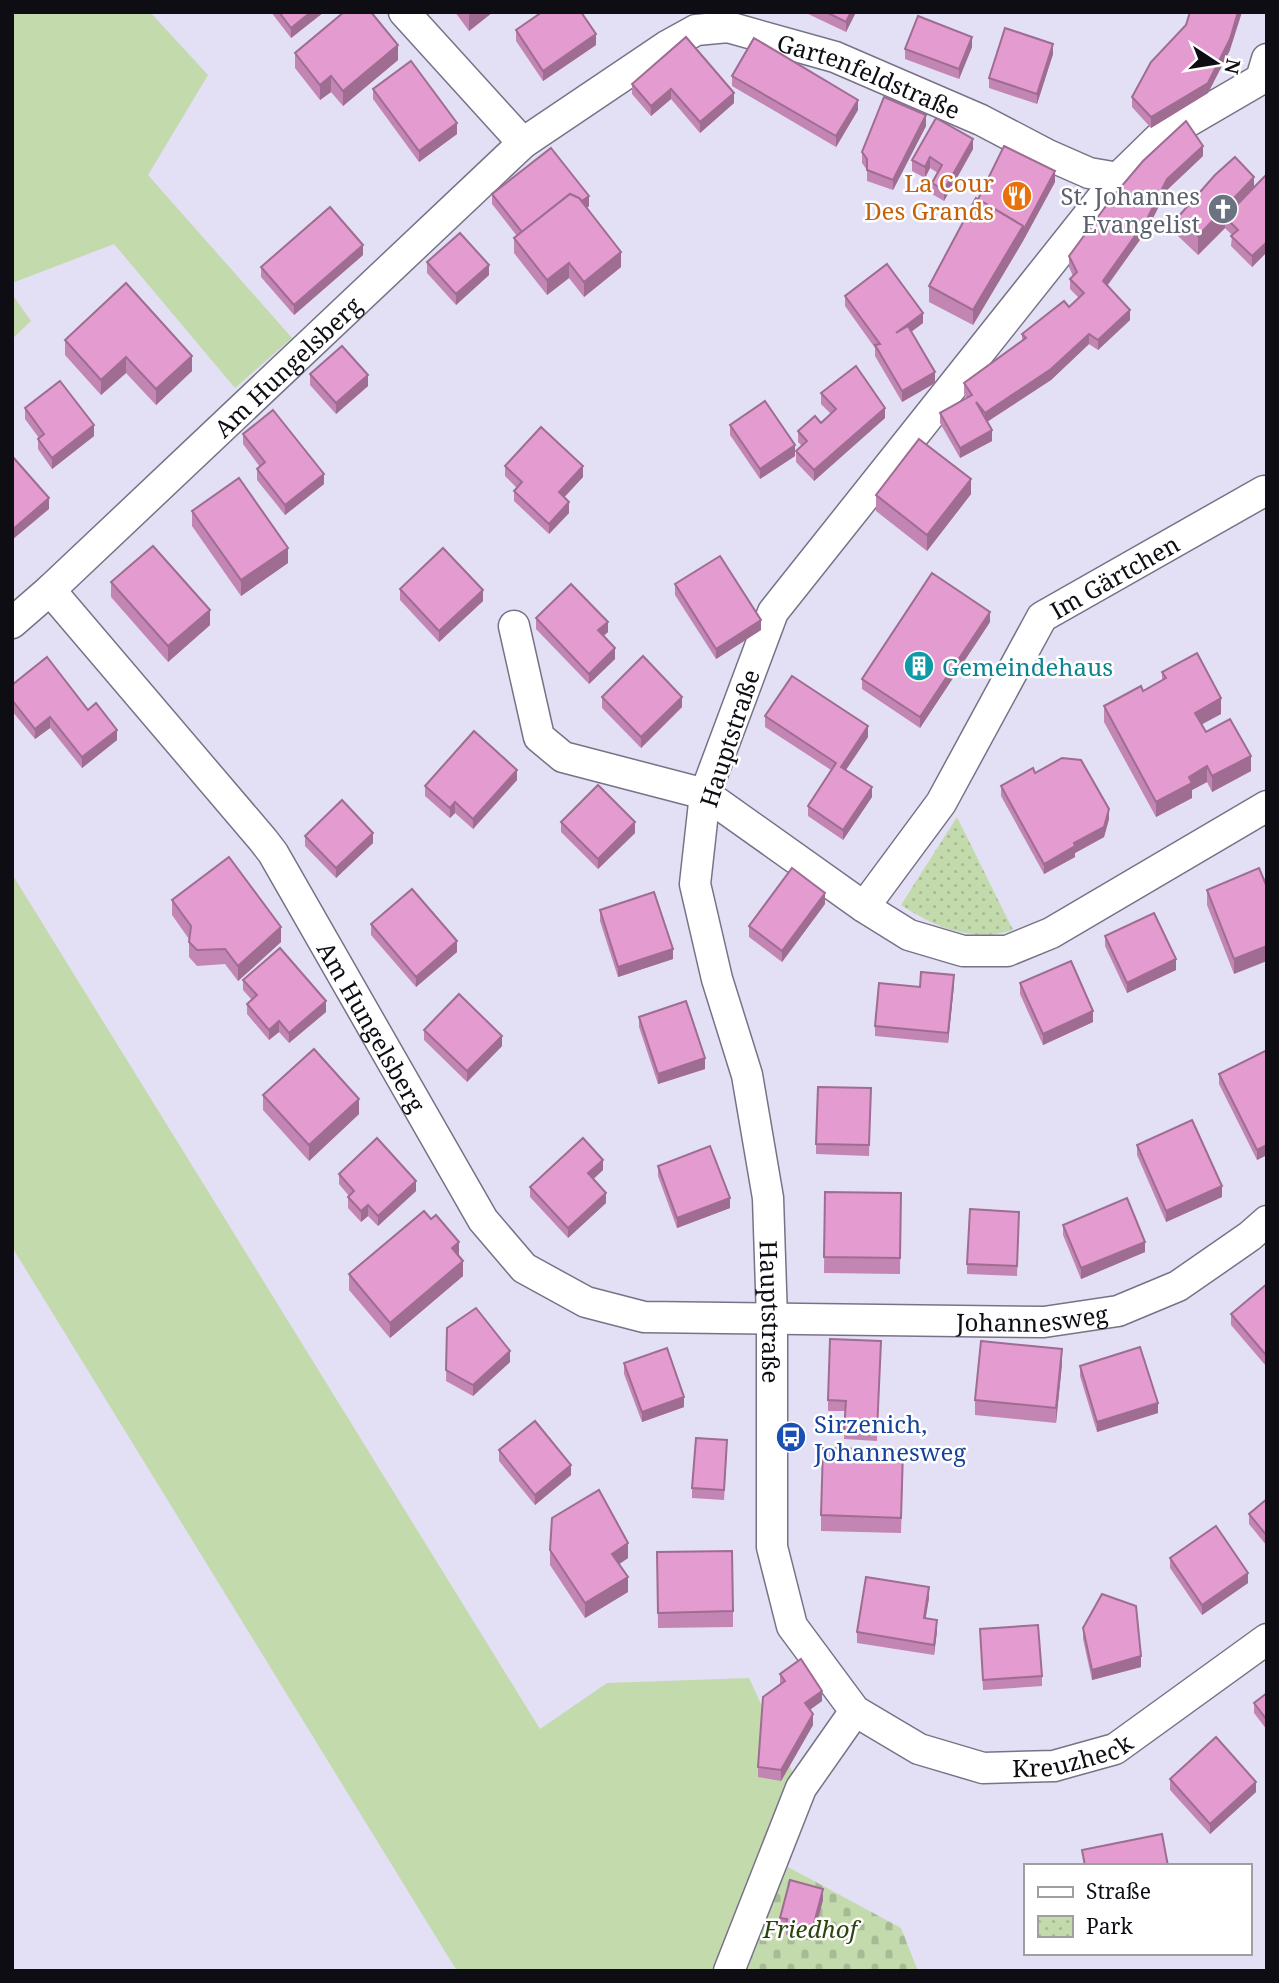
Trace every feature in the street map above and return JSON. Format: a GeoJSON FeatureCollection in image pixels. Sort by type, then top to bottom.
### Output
{"type":"FeatureCollection","features":[{"type":"Feature","properties":{"kind":"street"},"geometry":{"type":"LineString","coordinates":[[404,12],[523,143]]}},
{"type":"Feature","properties":{"kind":"street","name":"Gartenfeldstraße"},"geometry":{"type":"LineString","coordinates":[[523,143],[667,46],[696,30],[728,27],[835,57],[981,120],[1088,173],[1118,178]]}},
{"type":"Feature","properties":{"kind":"street","name":"Hauptstraße"},"geometry":{"type":"LineString","coordinates":[[855,1711],[792,1626],[772,1547],[772,1319],[768,1198],[749,1088],[717,979],[695,884],[705,794],[773,612],[1118,178],[1158,139],[1265,73]]}},
{"type":"Feature","properties":{"kind":"street","name":"Am Hungelsberg"},"geometry":{"type":"LineString","coordinates":[[12,623],[523,143]]}},
{"type":"Feature","properties":{"kind":"street","name":"Im Gärtchen"},"geometry":{"type":"LineString","coordinates":[[864,907],[941,803],[1042,617],[1264,491]]}},
{"type":"Feature","properties":{"kind":"street","name":"Am Hungelsberg"},"geometry":{"type":"LineString","coordinates":[[50,590],[273,853],[483,1220],[524,1268],[586,1302],[644,1317],[772,1319]]}},
{"type":"Feature","properties":{"kind":"street"},"geometry":{"type":"LineString","coordinates":[[514,626],[539,737],[563,757],[705,794],[864,907],[909,935],[963,951],[1007,951],[1051,933],[1267,806]]}},
{"type":"Feature","properties":{"kind":"street","name":"Johannesweg"},"geometry":{"type":"LineString","coordinates":[[772,1319],[1044,1322],[1118,1311],[1178,1286],[1267,1221]]}},
{"type":"Feature","properties":{"kind":"street","name":"Kreuzheck"},"geometry":{"type":"LineString","coordinates":[[855,1711],[919,1749],[983,1768],[1054,1766],[1115,1749],[1267,1639]]}},
{"type":"Feature","properties":{"kind":"street"},"geometry":{"type":"LineString","coordinates":[[729,1971],[801,1788],[855,1711]]}},
{"type":"Feature","properties":{"kind":"green space"},"geometry":{"type":"Polygon","coordinates":[[[12,12],[150,12],[208,75],[148,175],[292,338],[235,388],[114,244],[12,283],[12,12]]]}},
{"type":"Feature","properties":{"kind":"green space"},"geometry":{"type":"Polygon","coordinates":[[[12,294],[31,321],[12,339],[12,294]]]}},
{"type":"Feature","properties":{"kind":"green space"},"geometry":{"type":"Polygon","coordinates":[[[957,817],[1013,930],[983,935],[954,931],[901,905],[957,817]]]}},
{"type":"Feature","properties":{"kind":"green space"},"geometry":{"type":"Polygon","coordinates":[[[12,874],[540,1729],[607,1683],[749,1678],[797,1782],[723,1971],[457,1971],[12,1247],[12,874]]]}},
{"type":"Feature","properties":{"kind":"green space","name":"Friedhof"},"geometry":{"type":"Polygon","coordinates":[[[788,1867],[901,1928],[918,1971],[744,1971],[788,1867]]]}},
{"type":"Feature","properties":{"kind":"building"},"geometry":{"type":"Polygon","coordinates":[[[279,12],[311,12],[291,28],[279,12]]]}},
{"type":"Feature","properties":{"kind":"building"},"geometry":{"type":"Polygon","coordinates":[[[344,12],[371,12],[398,45],[343,91],[331,76],[320,85],[295,53],[344,12]]]}},
{"type":"Feature","properties":{"kind":"building"},"geometry":{"type":"Polygon","coordinates":[[[542,12],[581,12],[596,34],[543,71],[516,30],[542,12]]]}},
{"type":"Feature","properties":{"kind":"building"},"geometry":{"type":"Polygon","coordinates":[[[826,12],[851,12],[846,22],[826,12]]]}},
{"type":"Feature","properties":{"kind":"building"},"geometry":{"type":"Polygon","coordinates":[[[1190,12],[1238,12],[1230,39],[1208,83],[1151,117],[1132,97],[1151,62],[1186,25],[1190,12]]]}},
{"type":"Feature","properties":{"kind":"building"},"geometry":{"type":"Polygon","coordinates":[[[918,16],[972,37],[959,69],[905,49],[918,16]]]}},
{"type":"Feature","properties":{"kind":"building"},"geometry":{"type":"Polygon","coordinates":[[[1005,28],[1053,44],[1037,94],[989,78],[1005,28]]]}},
{"type":"Feature","properties":{"kind":"building"},"geometry":{"type":"Polygon","coordinates":[[[686,37],[734,93],[700,122],[671,89],[651,106],[632,84],[686,37]]]}},
{"type":"Feature","properties":{"kind":"building"},"geometry":{"type":"Polygon","coordinates":[[[754,38],[858,100],[836,136],[732,76],[754,38]]]}},
{"type":"Feature","properties":{"kind":"building"},"geometry":{"type":"Polygon","coordinates":[[[411,61],[457,123],[419,151],[373,89],[411,61]]]}},
{"type":"Feature","properties":{"kind":"building"},"geometry":{"type":"Polygon","coordinates":[[[884,97],[926,115],[893,180],[867,170],[867,159],[862,152],[884,97]]]}},
{"type":"Feature","properties":{"kind":"building"},"geometry":{"type":"Polygon","coordinates":[[[936,118],[973,139],[944,190],[932,183],[942,165],[930,157],[925,167],[912,160],[936,118]]]}},
{"type":"Feature","properties":{"kind":"building"},"geometry":{"type":"Polygon","coordinates":[[[1186,121],[1203,146],[1167,179],[1147,219],[1103,281],[1130,310],[1098,340],[1089,334],[1051,369],[985,413],[976,402],[992,430],[960,448],[940,413],[972,395],[964,383],[1026,338],[1022,334],[1064,301],[1069,307],[1084,293],[1070,279],[1077,272],[1069,256],[1143,161],[1186,121]]]}},
{"type":"Feature","properties":{"kind":"building"},"geometry":{"type":"Polygon","coordinates":[[[1004,146],[1055,171],[1023,231],[1023,226],[978,199],[1004,146]]]}},
{"type":"Feature","properties":{"kind":"building"},"geometry":{"type":"Polygon","coordinates":[[[551,148],[589,196],[582,201],[570,194],[522,232],[492,194],[551,148]]]}},
{"type":"Feature","properties":{"kind":"building"},"geometry":{"type":"Polygon","coordinates":[[[1235,157],[1254,177],[1198,236],[1178,217],[1215,175],[1235,157]]]}},
{"type":"Feature","properties":{"kind":"building"},"geometry":{"type":"Polygon","coordinates":[[[1267,174],[1267,242],[1252,256],[1231,236],[1238,230],[1225,217],[1267,174]]]}},
{"type":"Feature","properties":{"kind":"building"},"geometry":{"type":"Polygon","coordinates":[[[570,194],[579,198],[621,252],[584,282],[569,263],[547,280],[514,238],[570,194]]]}},
{"type":"Feature","properties":{"kind":"building"},"geometry":{"type":"Polygon","coordinates":[[[976,198],[1023,226],[973,310],[929,286],[976,198]]]}},
{"type":"Feature","properties":{"kind":"building"},"geometry":{"type":"Polygon","coordinates":[[[330,207],[363,245],[294,305],[261,267],[330,207]]]}},
{"type":"Feature","properties":{"kind":"building"},"geometry":{"type":"Polygon","coordinates":[[[460,233],[489,265],[456,294],[427,262],[460,233]]]}},
{"type":"Feature","properties":{"kind":"building"},"geometry":{"type":"Polygon","coordinates":[[[887,264],[923,313],[896,333],[908,326],[935,372],[902,391],[875,345],[880,344],[845,296],[887,264]]]}},
{"type":"Feature","properties":{"kind":"building"},"geometry":{"type":"Polygon","coordinates":[[[126,283],[192,356],[156,389],[126,357],[101,380],[65,340],[126,283]]]}},
{"type":"Feature","properties":{"kind":"building"},"geometry":{"type":"Polygon","coordinates":[[[342,346],[368,375],[336,403],[310,374],[342,346]]]}},
{"type":"Feature","properties":{"kind":"building"},"geometry":{"type":"Polygon","coordinates":[[[856,366],[885,408],[814,470],[796,451],[807,441],[798,431],[815,416],[821,423],[836,409],[821,393],[856,366]]]}},
{"type":"Feature","properties":{"kind":"building"},"geometry":{"type":"Polygon","coordinates":[[[60,381],[94,425],[52,458],[38,439],[44,434],[25,408],[60,381]]]}},
{"type":"Feature","properties":{"kind":"building"},"geometry":{"type":"Polygon","coordinates":[[[765,401],[795,445],[760,469],[730,425],[765,401]]]}},
{"type":"Feature","properties":{"kind":"building"},"geometry":{"type":"Polygon","coordinates":[[[273,410],[324,474],[285,505],[257,469],[265,462],[243,434],[273,410]]]}},
{"type":"Feature","properties":{"kind":"building"},"geometry":{"type":"Polygon","coordinates":[[[541,427],[583,466],[559,492],[569,502],[549,524],[514,491],[522,482],[505,466],[541,427]]]}},
{"type":"Feature","properties":{"kind":"building"},"geometry":{"type":"Polygon","coordinates":[[[919,439],[971,479],[927,535],[876,495],[919,439]]]}},
{"type":"Feature","properties":{"kind":"building"},"geometry":{"type":"Polygon","coordinates":[[[12,456],[49,498],[12,530],[12,456]]]}},
{"type":"Feature","properties":{"kind":"building"},"geometry":{"type":"Polygon","coordinates":[[[239,478],[288,548],[241,580],[192,511],[239,478]]]}},
{"type":"Feature","properties":{"kind":"building"},"geometry":{"type":"Polygon","coordinates":[[[153,546],[210,610],[168,646],[111,582],[153,546]]]}},
{"type":"Feature","properties":{"kind":"building"},"geometry":{"type":"Polygon","coordinates":[[[443,548],[483,590],[439,631],[400,589],[443,548]]]}},
{"type":"Feature","properties":{"kind":"building"},"geometry":{"type":"Polygon","coordinates":[[[720,556],[761,620],[716,649],[675,584],[720,556]]]}},
{"type":"Feature","properties":{"kind":"building","name":"Gemeindehaus"},"geometry":{"type":"Polygon","coordinates":[[[932,573],[990,612],[920,717],[862,679],[932,573]]]}},
{"type":"Feature","properties":{"kind":"building"},"geometry":{"type":"Polygon","coordinates":[[[571,584],[608,622],[598,630],[615,648],[589,674],[536,618],[571,584]]]}},
{"type":"Feature","properties":{"kind":"building"},"geometry":{"type":"Polygon","coordinates":[[[1197,653],[1221,698],[1195,713],[1206,732],[1230,719],[1251,756],[1212,776],[1207,766],[1189,777],[1192,783],[1156,802],[1104,706],[1141,686],[1143,691],[1166,678],[1162,672],[1197,653]]]}},
{"type":"Feature","properties":{"kind":"building"},"geometry":{"type":"Polygon","coordinates":[[[643,656],[682,697],[641,737],[602,697],[643,656]]]}},
{"type":"Feature","properties":{"kind":"building"},"geometry":{"type":"Polygon","coordinates":[[[47,657],[88,710],[96,703],[117,730],[82,757],[50,717],[35,729],[12,700],[12,685],[47,657]]]}},
{"type":"Feature","properties":{"kind":"building"},"geometry":{"type":"Polygon","coordinates":[[[792,676],[868,726],[841,767],[872,787],[843,830],[808,806],[836,763],[765,716],[792,676]]]}},
{"type":"Feature","properties":{"kind":"building"},"geometry":{"type":"Polygon","coordinates":[[[474,731],[517,770],[473,819],[455,802],[450,808],[425,786],[474,731]]]}},
{"type":"Feature","properties":{"kind":"building"},"geometry":{"type":"Polygon","coordinates":[[[1062,758],[1081,760],[1109,809],[1104,827],[1074,843],[1075,846],[1044,864],[1001,786],[1033,768],[1035,773],[1062,758]]]}},
{"type":"Feature","properties":{"kind":"building"},"geometry":{"type":"Polygon","coordinates":[[[598,785],[635,822],[598,859],[561,822],[598,785]]]}},
{"type":"Feature","properties":{"kind":"building"},"geometry":{"type":"Polygon","coordinates":[[[342,800],[373,833],[336,868],[305,836],[342,800]]]}},
{"type":"Feature","properties":{"kind":"building"},"geometry":{"type":"Polygon","coordinates":[[[229,857],[281,927],[238,966],[225,949],[197,950],[189,942],[191,926],[172,900],[229,857]]]}},
{"type":"Feature","properties":{"kind":"building"},"geometry":{"type":"Polygon","coordinates":[[[792,868],[825,893],[782,951],[749,926],[792,868]]]}},
{"type":"Feature","properties":{"kind":"building"},"geometry":{"type":"Polygon","coordinates":[[[1259,868],[1267,887],[1267,946],[1234,959],[1207,890],[1259,868]]]}},
{"type":"Feature","properties":{"kind":"building"},"geometry":{"type":"Polygon","coordinates":[[[412,889],[457,941],[416,977],[371,924],[412,889]]]}},
{"type":"Feature","properties":{"kind":"building"},"geometry":{"type":"Polygon","coordinates":[[[654,892],[673,949],[618,967],[600,910],[654,892]]]}},
{"type":"Feature","properties":{"kind":"building"},"geometry":{"type":"Polygon","coordinates":[[[1154,913],[1176,959],[1127,983],[1105,936],[1154,913]]]}},
{"type":"Feature","properties":{"kind":"building"},"geometry":{"type":"Polygon","coordinates":[[[280,948],[326,1001],[289,1033],[279,1021],[269,1030],[247,1004],[257,995],[243,980],[280,948]]]}},
{"type":"Feature","properties":{"kind":"building"},"geometry":{"type":"Polygon","coordinates":[[[1071,961],[1093,1011],[1043,1034],[1020,983],[1071,961]]]}},
{"type":"Feature","properties":{"kind":"building"},"geometry":{"type":"Polygon","coordinates":[[[921,972],[954,975],[948,1033],[875,1026],[879,983],[920,987],[921,972]]]}},
{"type":"Feature","properties":{"kind":"building"},"geometry":{"type":"Polygon","coordinates":[[[459,994],[502,1036],[467,1071],[424,1030],[459,994]]]}},
{"type":"Feature","properties":{"kind":"building"},"geometry":{"type":"Polygon","coordinates":[[[686,1001],[705,1058],[658,1074],[639,1017],[686,1001]]]}},
{"type":"Feature","properties":{"kind":"building"},"geometry":{"type":"Polygon","coordinates":[[[314,1049],[359,1099],[309,1145],[263,1095],[314,1049]]]}},
{"type":"Feature","properties":{"kind":"building"},"geometry":{"type":"Polygon","coordinates":[[[1267,1050],[1267,1145],[1257,1150],[1219,1074],[1267,1050]]]}},
{"type":"Feature","properties":{"kind":"building"},"geometry":{"type":"Polygon","coordinates":[[[818,1087],[871,1088],[869,1145],[816,1144],[818,1087]]]}},
{"type":"Feature","properties":{"kind":"building"},"geometry":{"type":"Polygon","coordinates":[[[1192,1120],[1222,1186],[1166,1211],[1137,1145],[1192,1120]]]}},
{"type":"Feature","properties":{"kind":"building"},"geometry":{"type":"Polygon","coordinates":[[[377,1138],[416,1181],[378,1216],[368,1205],[361,1211],[348,1197],[354,1191],[339,1174],[377,1138]]]}},
{"type":"Feature","properties":{"kind":"building"},"geometry":{"type":"Polygon","coordinates":[[[583,1138],[603,1160],[588,1173],[606,1193],[568,1228],[530,1187],[583,1138]]]}},
{"type":"Feature","properties":{"kind":"building"},"geometry":{"type":"Polygon","coordinates":[[[710,1146],[730,1198],[677,1218],[658,1166],[710,1146]]]}},
{"type":"Feature","properties":{"kind":"building"},"geometry":{"type":"Polygon","coordinates":[[[825,1192],[901,1193],[900,1258],[824,1257],[825,1192]]]}},
{"type":"Feature","properties":{"kind":"building"},"geometry":{"type":"Polygon","coordinates":[[[1127,1198],[1145,1242],[1081,1268],[1063,1225],[1127,1198]]]}},
{"type":"Feature","properties":{"kind":"building"},"geometry":{"type":"Polygon","coordinates":[[[970,1209],[1019,1212],[1017,1266],[967,1264],[970,1209]]]}},
{"type":"Feature","properties":{"kind":"building"},"geometry":{"type":"Polygon","coordinates":[[[424,1211],[431,1219],[436,1215],[459,1242],[452,1248],[463,1261],[390,1323],[349,1274],[424,1211]]]}},
{"type":"Feature","properties":{"kind":"building"},"geometry":{"type":"Polygon","coordinates":[[[1267,1284],[1267,1355],[1266,1355],[1231,1314],[1267,1284]]]}},
{"type":"Feature","properties":{"kind":"building"},"geometry":{"type":"Polygon","coordinates":[[[476,1308],[510,1351],[473,1385],[446,1370],[447,1328],[476,1308]]]}},
{"type":"Feature","properties":{"kind":"building"},"geometry":{"type":"Polygon","coordinates":[[[830,1339],[881,1341],[877,1431],[844,1429],[846,1401],[828,1400],[830,1339]]]}},
{"type":"Feature","properties":{"kind":"building"},"geometry":{"type":"Polygon","coordinates":[[[981,1341],[1062,1349],[1056,1408],[975,1400],[981,1341]]]}},
{"type":"Feature","properties":{"kind":"building"},"geometry":{"type":"Polygon","coordinates":[[[1140,1347],[1158,1403],[1097,1422],[1080,1366],[1140,1347]]]}},
{"type":"Feature","properties":{"kind":"building"},"geometry":{"type":"Polygon","coordinates":[[[667,1348],[684,1397],[642,1412],[624,1363],[667,1348]]]}},
{"type":"Feature","properties":{"kind":"building"},"geometry":{"type":"Polygon","coordinates":[[[535,1421],[571,1465],[535,1495],[499,1450],[535,1421]]]}},
{"type":"Feature","properties":{"kind":"building"},"geometry":{"type":"Polygon","coordinates":[[[696,1438],[727,1440],[724,1490],[692,1488],[696,1438]]]}},
{"type":"Feature","properties":{"kind":"building"},"geometry":{"type":"Polygon","coordinates":[[[823,1448],[903,1450],[901,1518],[821,1515],[823,1448]]]}},
{"type":"Feature","properties":{"kind":"building"},"geometry":{"type":"Polygon","coordinates":[[[599,1490],[628,1543],[612,1554],[628,1577],[585,1603],[550,1550],[552,1518],[599,1490]]]}},
{"type":"Feature","properties":{"kind":"building"},"geometry":{"type":"Polygon","coordinates":[[[1267,1499],[1267,1536],[1249,1514],[1267,1499]]]}},
{"type":"Feature","properties":{"kind":"building"},"geometry":{"type":"Polygon","coordinates":[[[1216,1526],[1248,1573],[1202,1605],[1170,1558],[1216,1526]]]}},
{"type":"Feature","properties":{"kind":"building"},"geometry":{"type":"Polygon","coordinates":[[[732,1551],[733,1611],[658,1613],[657,1552],[732,1551]]]}},
{"type":"Feature","properties":{"kind":"building"},"geometry":{"type":"Polygon","coordinates":[[[866,1577],[929,1587],[924,1618],[937,1620],[934,1645],[857,1632],[866,1577]]]}},
{"type":"Feature","properties":{"kind":"building"},"geometry":{"type":"Polygon","coordinates":[[[1102,1594],[1136,1606],[1141,1656],[1092,1670],[1083,1628],[1102,1594]]]}},
{"type":"Feature","properties":{"kind":"building"},"geometry":{"type":"Polygon","coordinates":[[[1038,1625],[1042,1676],[983,1680],[980,1629],[1038,1625]]]}},
{"type":"Feature","properties":{"kind":"building"},"geometry":{"type":"Polygon","coordinates":[[[801,1659],[822,1691],[805,1703],[813,1714],[781,1770],[758,1767],[763,1697],[785,1681],[780,1674],[801,1659]]]}},
{"type":"Feature","properties":{"kind":"building"},"geometry":{"type":"Polygon","coordinates":[[[1267,1693],[1267,1720],[1254,1703],[1267,1693]]]}},
{"type":"Feature","properties":{"kind":"building"},"geometry":{"type":"Polygon","coordinates":[[[1216,1737],[1256,1782],[1210,1824],[1170,1779],[1216,1737]]]}},
{"type":"Feature","properties":{"kind":"building"},"geometry":{"type":"Polygon","coordinates":[[[1162,1834],[1168,1864],[1085,1864],[1082,1850],[1162,1834]]]}},
{"type":"Feature","properties":{"kind":"building"},"geometry":{"type":"Polygon","coordinates":[[[790,1880],[823,1889],[812,1931],[786,1924],[787,1919],[780,1918],[790,1880]]]}},
{"type":"Feature","properties":{"kind":"place","name":"La Cour Des Grands"},"geometry":{"type":"Point","coordinates":[1017,196]}},
{"type":"Feature","properties":{"kind":"place","name":"St. Johannes Evangelist"},"geometry":{"type":"Point","coordinates":[1223,209]}},
{"type":"Feature","properties":{"kind":"place","name":"Gemeindehaus"},"geometry":{"type":"Point","coordinates":[919,666]}},
{"type":"Feature","properties":{"kind":"place","name":"Sirzenich, Johannesweg"},"geometry":{"type":"Point","coordinates":[791,1437]}}]}
